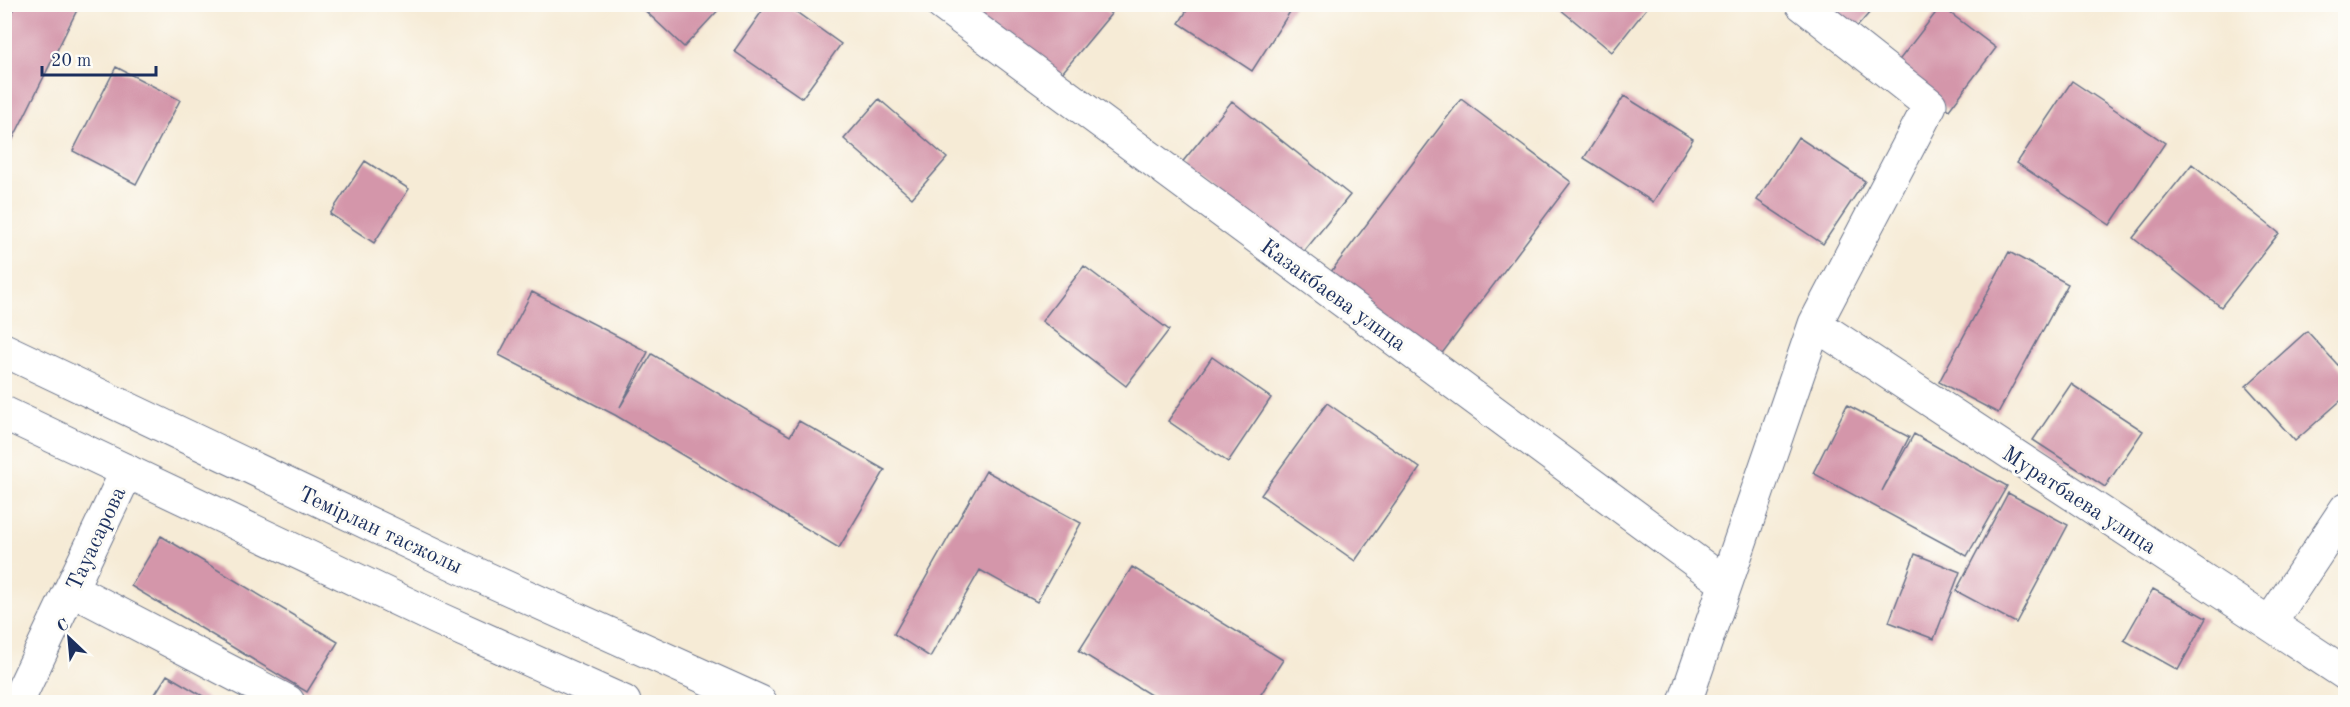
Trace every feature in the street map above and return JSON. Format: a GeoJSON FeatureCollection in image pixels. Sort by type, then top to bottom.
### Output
{"type":"FeatureCollection","features":[{"type":"Feature","properties":{"kind":"street","name":"Казакбаева улица"},"geometry":{"type":"LineString","coordinates":[[942,4],[1725,583]]}},
{"type":"Feature","properties":{"kind":"street"},"geometry":{"type":"LineString","coordinates":[[1685,702],[1815,324],[1930,105],[1802,4]]}},
{"type":"Feature","properties":{"kind":"street","name":"Муратбаева улица"},"geometry":{"type":"LineString","coordinates":[[1815,324],[2346,674]]}},
{"type":"Feature","properties":{"kind":"street","name":"Темірлан тасжолы"},"geometry":{"type":"LineString","coordinates":[[4,350],[463,568],[760,702]]}},
{"type":"Feature","properties":{"kind":"street"},"geometry":{"type":"LineString","coordinates":[[4,412],[439,619],[624,702]]}},
{"type":"Feature","properties":{"kind":"street","name":"Тауасарова"},"geometry":{"type":"LineString","coordinates":[[17,702],[126,471]]}},
{"type":"Feature","properties":{"kind":"street"},"geometry":{"type":"LineString","coordinates":[[2270,624],[2346,509]]}},
{"type":"Feature","properties":{"kind":"street"},"geometry":{"type":"LineString","coordinates":[[71,589],[288,702]]}},
{"type":"Feature","properties":{"kind":"building"},"geometry":{"type":"Polygon","coordinates":[[[16,4],[80,4],[4,157],[4,27],[16,4]]]}},
{"type":"Feature","properties":{"kind":"building"},"geometry":{"type":"Polygon","coordinates":[[[638,4],[724,4],[684,47],[638,4]]]}},
{"type":"Feature","properties":{"kind":"building"},"geometry":{"type":"Polygon","coordinates":[[[767,4],[785,4],[841,44],[802,98],[734,51],[767,4]]]}},
{"type":"Feature","properties":{"kind":"building"},"geometry":{"type":"Polygon","coordinates":[[[986,4],[1099,4],[1111,14],[1052,85],[973,20],[986,4]]]}},
{"type":"Feature","properties":{"kind":"building"},"geometry":{"type":"Polygon","coordinates":[[[1191,4],[1295,4],[1252,71],[1179,23],[1191,4]]]}},
{"type":"Feature","properties":{"kind":"building"},"geometry":{"type":"Polygon","coordinates":[[[1554,4],[1650,4],[1612,52],[1554,4]]]}},
{"type":"Feature","properties":{"kind":"building"},"geometry":{"type":"Polygon","coordinates":[[[1817,4],[1877,4],[1851,34],[1817,4]]]}},
{"type":"Feature","properties":{"kind":"building"},"geometry":{"type":"Polygon","coordinates":[[[1941,6],[1996,48],[1949,110],[1893,68],[1941,6]]]}},
{"type":"Feature","properties":{"kind":"building"},"geometry":{"type":"Polygon","coordinates":[[[116,67],[180,100],[136,184],[73,151],[116,67]]]}},
{"type":"Feature","properties":{"kind":"building"},"geometry":{"type":"Polygon","coordinates":[[[2072,81],[2165,143],[2110,225],[2017,163],[2072,81]]]}},
{"type":"Feature","properties":{"kind":"building"},"geometry":{"type":"Polygon","coordinates":[[[1624,96],[1693,139],[1653,202],[1584,158],[1624,96]]]}},
{"type":"Feature","properties":{"kind":"building"},"geometry":{"type":"Polygon","coordinates":[[[879,99],[947,158],[912,198],[844,139],[879,99]]]}},
{"type":"Feature","properties":{"kind":"building"},"geometry":{"type":"Polygon","coordinates":[[[1461,99],[1571,182],[1437,360],[1327,277],[1461,99]]]}},
{"type":"Feature","properties":{"kind":"building"},"geometry":{"type":"Polygon","coordinates":[[[1232,101],[1350,195],[1298,259],[1180,165],[1232,101]]]}},
{"type":"Feature","properties":{"kind":"building"},"geometry":{"type":"Polygon","coordinates":[[[1798,137],[1865,181],[1823,244],[1757,200],[1798,137]]]}},
{"type":"Feature","properties":{"kind":"building"},"geometry":{"type":"Polygon","coordinates":[[[365,161],[409,189],[374,243],[330,214],[365,161]]]}},
{"type":"Feature","properties":{"kind":"building"},"geometry":{"type":"Polygon","coordinates":[[[2192,164],[2279,233],[2221,307],[2133,238],[2192,164]]]}},
{"type":"Feature","properties":{"kind":"building"},"geometry":{"type":"Polygon","coordinates":[[[2009,252],[2068,284],[1998,413],[1939,382],[2009,252]]]}},
{"type":"Feature","properties":{"kind":"building"},"geometry":{"type":"Polygon","coordinates":[[[1084,266],[1169,330],[1126,386],[1042,321],[1084,266]]]}},
{"type":"Feature","properties":{"kind":"building"},"geometry":{"type":"Polygon","coordinates":[[[532,292],[648,352],[620,407],[652,354],[790,436],[799,421],[885,470],[839,548],[615,415],[499,355],[532,292]]]}},
{"type":"Feature","properties":{"kind":"building"},"geometry":{"type":"Polygon","coordinates":[[[2307,331],[2346,374],[2346,396],[2295,441],[2246,386],[2307,331]]]}},
{"type":"Feature","properties":{"kind":"building"},"geometry":{"type":"Polygon","coordinates":[[[1212,357],[1271,398],[1228,462],[1168,421],[1212,357]]]}},
{"type":"Feature","properties":{"kind":"building"},"geometry":{"type":"Polygon","coordinates":[[[2071,384],[2143,431],[2105,487],[2033,440],[2071,384]]]}},
{"type":"Feature","properties":{"kind":"building"},"geometry":{"type":"Polygon","coordinates":[[[1327,403],[1420,468],[1355,561],[1261,495],[1327,403]]]}},
{"type":"Feature","properties":{"kind":"building"},"geometry":{"type":"Polygon","coordinates":[[[1847,405],[1909,437],[1882,491],[1914,434],[2007,486],[1967,556],[1813,473],[1847,405]]]}},
{"type":"Feature","properties":{"kind":"building"},"geometry":{"type":"Polygon","coordinates":[[[986,471],[1081,523],[1037,602],[980,570],[930,657],[894,634],[986,471]]]}},
{"type":"Feature","properties":{"kind":"building"},"geometry":{"type":"Polygon","coordinates":[[[2008,493],[2068,525],[2016,623],[1956,591],[2008,493]]]}},
{"type":"Feature","properties":{"kind":"building"},"geometry":{"type":"Polygon","coordinates":[[[161,536],[338,642],[307,692],[131,586],[161,536]]]}},
{"type":"Feature","properties":{"kind":"building"},"geometry":{"type":"Polygon","coordinates":[[[1915,554],[1960,572],[1934,639],[1889,622],[1915,554]]]}},
{"type":"Feature","properties":{"kind":"building"},"geometry":{"type":"Polygon","coordinates":[[[1132,567],[1283,660],[1256,702],[1162,702],[1079,651],[1132,567]]]}},
{"type":"Feature","properties":{"kind":"building"},"geometry":{"type":"Polygon","coordinates":[[[2153,589],[2206,618],[2178,670],[2124,640],[2153,589]]]}},
{"type":"Feature","properties":{"kind":"building"},"geometry":{"type":"Polygon","coordinates":[[[167,675],[213,702],[150,702],[167,675]]]}}]}
